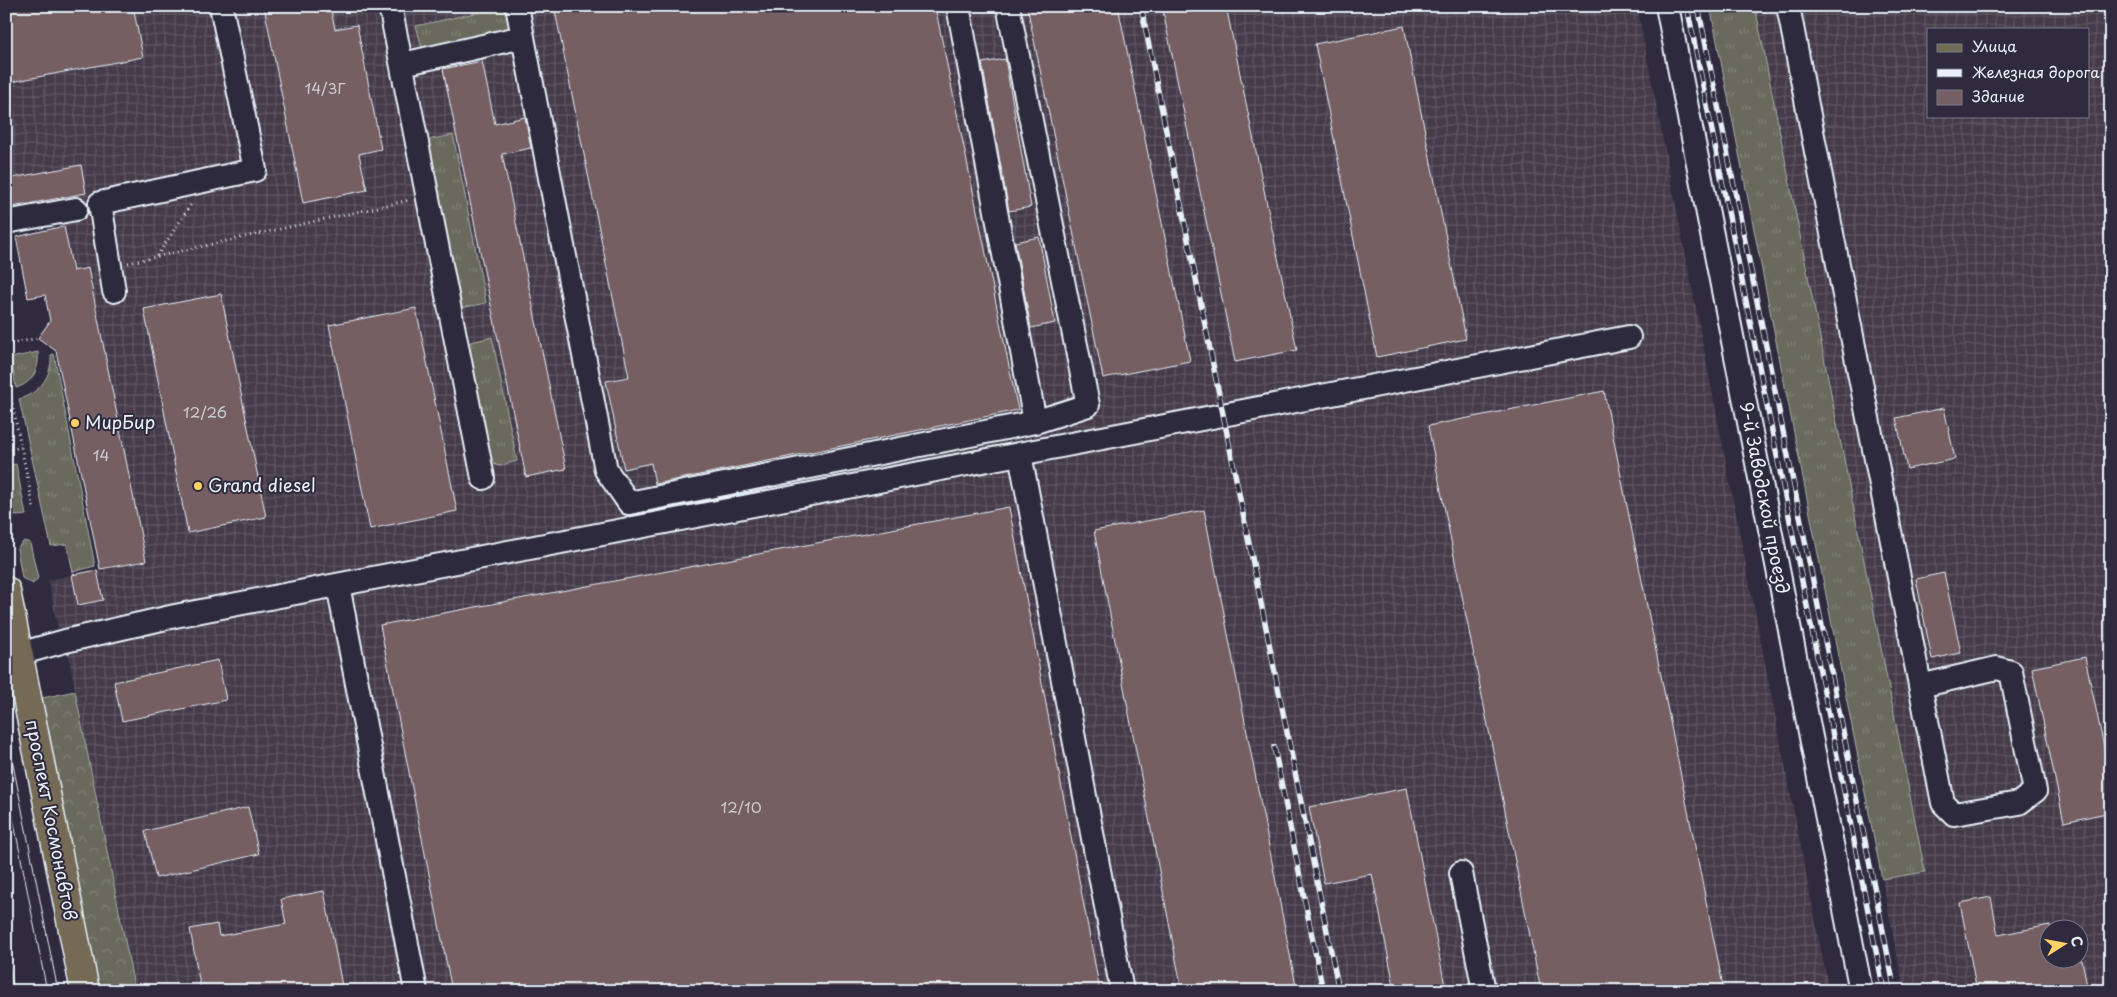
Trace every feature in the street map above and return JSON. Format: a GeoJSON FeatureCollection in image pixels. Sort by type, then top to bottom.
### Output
{"type":"FeatureCollection","features":[{"type":"Feature","properties":{"kind":"main road","name":"проспект Космонавтов"},"geometry":{"type":"LineString","coordinates":[[6,590],[85,991]]}},
{"type":"Feature","properties":{"kind":"lane"},"geometry":{"type":"LineString","coordinates":[[114,291],[100,203],[255,170],[221,6]]}},
{"type":"Feature","properties":{"kind":"lane"},"geometry":{"type":"LineString","coordinates":[[390,6],[403,64],[483,478]]}},
{"type":"Feature","properties":{"kind":"lane"},"geometry":{"type":"LineString","coordinates":[[517,6],[606,470],[629,503],[1035,422],[1088,405],[1008,6]]}},
{"type":"Feature","properties":{"kind":"lane"},"geometry":{"type":"LineString","coordinates":[[958,6],[1035,422]]}},
{"type":"Feature","properties":{"kind":"lane","name":"9-й Заводской проезд"},"geometry":{"type":"LineString","coordinates":[[1667,6],[1861,991]]}},
{"type":"Feature","properties":{"kind":"lane"},"geometry":{"type":"LineString","coordinates":[[1788,6],[1942,803],[1954,814],[2019,803],[2035,791],[2011,672],[1997,668],[1920,686]]}},
{"type":"Feature","properties":{"kind":"lane"},"geometry":{"type":"LineString","coordinates":[[403,64],[523,37]]}},
{"type":"Feature","properties":{"kind":"lane"},"geometry":{"type":"LineString","coordinates":[[6,222],[76,208]]}},
{"type":"Feature","properties":{"kind":"lane"},"geometry":{"type":"LineString","coordinates":[[19,654],[65,641],[175,616],[1629,337]]}},
{"type":"Feature","properties":{"kind":"lane"},"geometry":{"type":"LineString","coordinates":[[1020,454],[1122,991]]}},
{"type":"Feature","properties":{"kind":"lane"},"geometry":{"type":"LineString","coordinates":[[338,585],[416,991]]}},
{"type":"Feature","properties":{"kind":"lane"},"geometry":{"type":"LineString","coordinates":[[1460,873],[1484,991]]}},
{"type":"Feature","properties":{"kind":"path"},"geometry":{"type":"LineString","coordinates":[[156,256],[208,180]]}},
{"type":"Feature","properties":{"kind":"path"},"geometry":{"type":"LineString","coordinates":[[110,267],[428,196]]}},
{"type":"Feature","properties":{"kind":"path"},"geometry":{"type":"LineString","coordinates":[[6,345],[38,338]]}},
{"type":"Feature","properties":{"kind":"path"},"geometry":{"type":"LineString","coordinates":[[6,374],[34,509]]}},
{"type":"Feature","properties":{"kind":"path"},"geometry":{"type":"LineString","coordinates":[[6,450],[21,447]]}},
{"type":"Feature","properties":{"kind":"shaded area"},"geometry":{"type":"Polygon","coordinates":[[[6,6],[1637,6],[1829,991],[135,991],[63,628],[58,628],[48,580],[100,569],[56,351],[38,338],[50,321],[64,226],[57,199],[12,207],[6,175],[6,6]]]}},
{"type":"Feature","properties":{"kind":"shaded area"},"geometry":{"type":"Polygon","coordinates":[[[1755,6],[2111,6],[2111,991],[1904,991],[1882,879],[1925,872],[1755,6]]]}},
{"type":"Feature","properties":{"kind":"green space"},"geometry":{"type":"Polygon","coordinates":[[[507,6],[511,24],[504,35],[429,52],[422,48],[416,26],[507,6]]]}},
{"type":"Feature","properties":{"kind":"green space"},"geometry":{"type":"Polygon","coordinates":[[[1710,6],[1755,6],[1925,872],[1882,879],[1710,6]]]}},
{"type":"Feature","properties":{"kind":"green space"},"geometry":{"type":"Polygon","coordinates":[[[453,135],[486,303],[456,309],[425,145],[432,139],[453,135]]]}},
{"type":"Feature","properties":{"kind":"green space"},"geometry":{"type":"Polygon","coordinates":[[[492,337],[517,461],[498,466],[486,459],[467,343],[492,337]]]}},
{"type":"Feature","properties":{"kind":"green space"},"geometry":{"type":"Polygon","coordinates":[[[38,352],[38,364],[31,379],[16,388],[11,358],[38,352]]]}},
{"type":"Feature","properties":{"kind":"green space"},"geometry":{"type":"Polygon","coordinates":[[[54,354],[95,566],[73,572],[67,544],[51,546],[19,399],[33,393],[43,383],[51,363],[51,355],[54,354]]]}},
{"type":"Feature","properties":{"kind":"green space"},"geometry":{"type":"Polygon","coordinates":[[[16,464],[26,515],[17,516],[11,514],[6,503],[6,466],[16,464]]]}},
{"type":"Feature","properties":{"kind":"green space"},"geometry":{"type":"Polygon","coordinates":[[[24,541],[30,543],[38,578],[33,584],[22,578],[17,548],[24,541]]]}},
{"type":"Feature","properties":{"kind":"green space"},"geometry":{"type":"Polygon","coordinates":[[[75,691],[135,991],[99,991],[42,698],[75,691]]]}},
{"type":"Feature","properties":{"kind":"green space"},"geometry":{"type":"Polygon","coordinates":[[[7,949],[14,991],[6,991],[7,949]]]}},
{"type":"Feature","properties":{"kind":"building"},"geometry":{"type":"Polygon","coordinates":[[[6,6],[133,6],[143,57],[6,83],[6,6]]]}},
{"type":"Feature","properties":{"kind":"building"},"geometry":{"type":"Polygon","coordinates":[[[264,6],[330,6],[335,29],[357,25],[381,149],[359,154],[367,190],[303,203],[264,6]]]}},
{"type":"Feature","properties":{"kind":"building"},"geometry":{"type":"Polygon","coordinates":[[[554,6],[935,6],[1018,410],[655,484],[651,463],[624,469],[606,381],[629,377],[554,6]]]}},
{"type":"Feature","properties":{"kind":"building"},"geometry":{"type":"Polygon","coordinates":[[[1027,6],[1118,6],[1190,361],[1103,378],[1027,6]]]}},
{"type":"Feature","properties":{"kind":"building"},"geometry":{"type":"Polygon","coordinates":[[[1162,6],[1226,6],[1297,350],[1235,362],[1162,6]]]}},
{"type":"Feature","properties":{"kind":"building"},"geometry":{"type":"Polygon","coordinates":[[[1404,26],[1466,339],[1377,357],[1315,44],[1404,26]]]}},
{"type":"Feature","properties":{"kind":"building"},"geometry":{"type":"Polygon","coordinates":[[[1005,59],[1031,207],[1009,211],[982,63],[1005,59]]]}},
{"type":"Feature","properties":{"kind":"building"},"geometry":{"type":"Polygon","coordinates":[[[482,61],[495,124],[525,117],[531,148],[502,154],[566,469],[526,477],[443,69],[482,61]]]}},
{"type":"Feature","properties":{"kind":"building"},"geometry":{"type":"Polygon","coordinates":[[[81,165],[86,193],[12,207],[7,179],[81,165]]]}},
{"type":"Feature","properties":{"kind":"building"},"geometry":{"type":"Polygon","coordinates":[[[64,226],[73,271],[88,268],[146,561],[100,569],[56,351],[38,338],[50,321],[45,295],[28,298],[16,237],[64,226]]]}},
{"type":"Feature","properties":{"kind":"building"},"geometry":{"type":"Polygon","coordinates":[[[1039,237],[1055,323],[1031,328],[1015,242],[1039,237]]]}},
{"type":"Feature","properties":{"kind":"building"},"geometry":{"type":"Polygon","coordinates":[[[221,294],[266,517],[188,533],[144,309],[221,294]]]}},
{"type":"Feature","properties":{"kind":"building"},"geometry":{"type":"Polygon","coordinates":[[[416,308],[457,511],[370,529],[329,325],[416,308]]]}},
{"type":"Feature","properties":{"kind":"building"},"geometry":{"type":"Polygon","coordinates":[[[1604,391],[1724,991],[1541,991],[1428,426],[1604,391]]]}},
{"type":"Feature","properties":{"kind":"building"},"geometry":{"type":"Polygon","coordinates":[[[1944,408],[1955,459],[1907,469],[1896,418],[1944,408]]]}},
{"type":"Feature","properties":{"kind":"building"},"geometry":{"type":"Polygon","coordinates":[[[1009,507],[1100,991],[452,991],[380,625],[1009,507]]]}},
{"type":"Feature","properties":{"kind":"building"},"geometry":{"type":"Polygon","coordinates":[[[1204,510],[1297,991],[1182,991],[1094,531],[1204,510]]]}},
{"type":"Feature","properties":{"kind":"building"},"geometry":{"type":"Polygon","coordinates":[[[97,570],[103,600],[78,605],[72,575],[97,570]]]}},
{"type":"Feature","properties":{"kind":"building"},"geometry":{"type":"Polygon","coordinates":[[[1944,573],[1961,653],[1932,659],[1916,579],[1944,573]]]}},
{"type":"Feature","properties":{"kind":"building"},"geometry":{"type":"Polygon","coordinates":[[[2085,657],[2111,780],[2111,812],[2064,822],[2032,668],[2085,657]]]}},
{"type":"Feature","properties":{"kind":"building"},"geometry":{"type":"Polygon","coordinates":[[[218,660],[226,700],[122,721],[114,682],[218,660]]]}},
{"type":"Feature","properties":{"kind":"building"},"geometry":{"type":"Polygon","coordinates":[[[1407,788],[1446,991],[1395,991],[1372,874],[1324,883],[1309,807],[1407,788]]]}},
{"type":"Feature","properties":{"kind":"building"},"geometry":{"type":"Polygon","coordinates":[[[248,807],[259,854],[156,878],[145,831],[248,807]]]}},
{"type":"Feature","properties":{"kind":"building"},"geometry":{"type":"Polygon","coordinates":[[[324,891],[343,991],[201,991],[190,929],[217,924],[219,936],[286,924],[281,899],[324,891]]]}},
{"type":"Feature","properties":{"kind":"building"},"geometry":{"type":"Polygon","coordinates":[[[1991,897],[1998,935],[2040,927],[2040,970],[2084,970],[2088,991],[1977,991],[1960,903],[1991,897]]]}},
{"type":"Feature","properties":{"kind":"tram line"},"geometry":{"type":"LineString","coordinates":[[6,729],[58,991]]}},
{"type":"Feature","properties":{"kind":"tram line"},"geometry":{"type":"LineString","coordinates":[[6,782],[47,991]]}},
{"type":"Feature","properties":{"kind":"railway"},"geometry":{"type":"LineString","coordinates":[[1141,6],[1339,991]]}},
{"type":"Feature","properties":{"kind":"railway"},"geometry":{"type":"LineString","coordinates":[[1687,6],[1884,991]]}},
{"type":"Feature","properties":{"kind":"railway"},"geometry":{"type":"LineString","coordinates":[[1698,6],[1895,991]]}},
{"type":"Feature","properties":{"kind":"railway"},"geometry":{"type":"LineString","coordinates":[[1274,747],[1323,991]]}},
{"type":"Feature","properties":{"kind":"place","name":"МирБир"},"geometry":{"type":"Point","coordinates":[75,423]}},
{"type":"Feature","properties":{"kind":"place","name":"Grand diesel"},"geometry":{"type":"Point","coordinates":[198,486]}}]}
